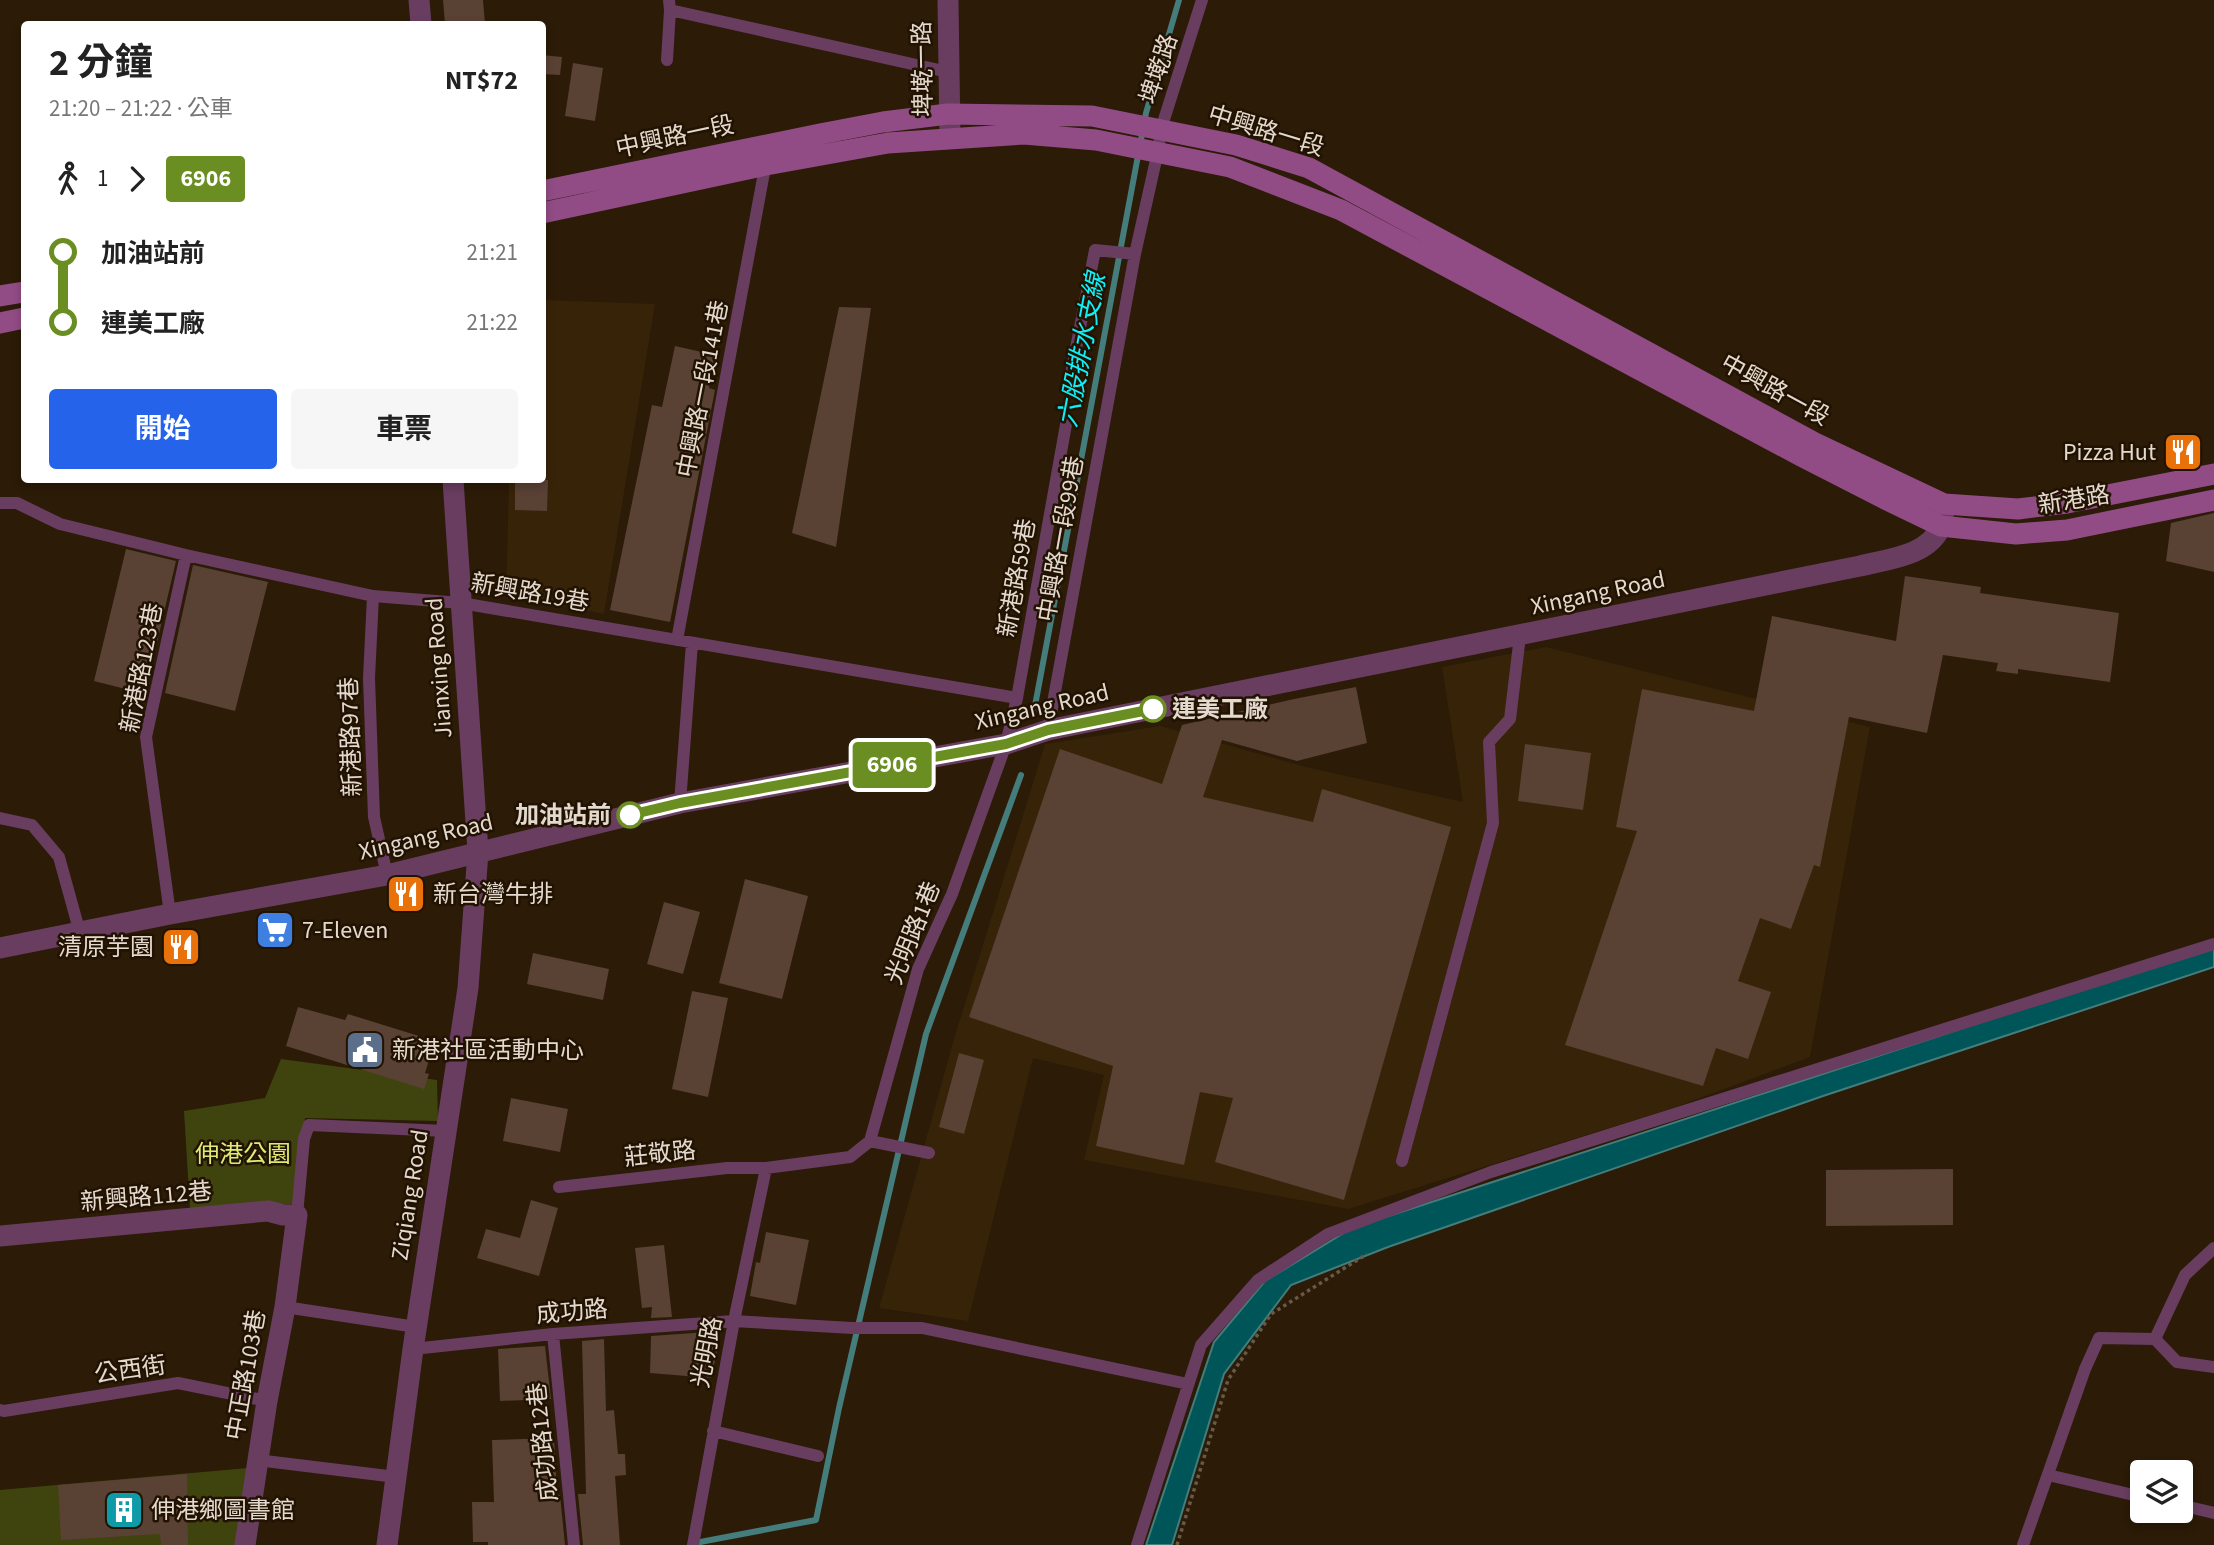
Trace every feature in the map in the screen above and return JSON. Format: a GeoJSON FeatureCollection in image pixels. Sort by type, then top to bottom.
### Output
{"type":"FeatureCollection","features":[{"type":"Feature","properties":{"kind":"main road","name":"中興路一段"},"geometry":{"type":"LineString","coordinates":[[546,212],[883,122],[948,114],[1092,116],[1236,145],[1309,168],[1943,515]]}},
{"type":"Feature","properties":{"kind":"main road","name":"中興路一段"},"geometry":{"type":"LineString","coordinates":[[546,190],[765,155],[950,137],[1024,134],[1096,140],[1230,167],[1341,210],[1885,499],[1943,515]]}},
{"type":"Feature","properties":{"kind":"main road"},"geometry":{"type":"LineString","coordinates":[[0,296],[21,292]]}},
{"type":"Feature","properties":{"kind":"main road"},"geometry":{"type":"LineString","coordinates":[[0,323],[21,319]]}},
{"type":"Feature","properties":{"kind":"main road","name":"新港路"},"geometry":{"type":"LineString","coordinates":[[1943,515],[2067,503],[2214,474]]}},
{"type":"Feature","properties":{"kind":"main road","name":"新港路"},"geometry":{"type":"LineString","coordinates":[[1943,515],[2016,534],[2067,530],[2214,500]]}},
{"type":"Feature","properties":{"kind":"street"},"geometry":{"type":"LineString","coordinates":[[419,0],[421,21]]}},
{"type":"Feature","properties":{"kind":"street","name":"埤墘一路"},"geometry":{"type":"LineString","coordinates":[[948,0],[950,137]]}},
{"type":"Feature","properties":{"kind":"street","name":"Jianxing Road"},"geometry":{"type":"LineString","coordinates":[[453,483],[478,852]]}},
{"type":"Feature","properties":{"kind":"street","name":"Xingang Road"},"geometry":{"type":"LineString","coordinates":[[0,948],[387,875],[680,803],[1006,744],[1048,730],[1520,636],[1901,556],[1926,546],[1943,515]]}},
{"type":"Feature","properties":{"kind":"street","name":"Ziqiang Road"},"geometry":{"type":"LineString","coordinates":[[387,1545],[416,1326],[468,988],[478,852]]}},
{"type":"Feature","properties":{"kind":"street","name":"新興路112巷"},"geometry":{"type":"LineString","coordinates":[[0,1236],[268,1211],[297,1215]]}},
{"type":"Feature","properties":{"kind":"street","name":"中正路103巷"},"geometry":{"type":"LineString","coordinates":[[245,1545],[257,1460],[285,1307],[297,1215]]}},
{"type":"Feature","properties":{"kind":"lane","name":"埤墘路"},"geometry":{"type":"LineString","coordinates":[[1158,151],[1161,129],[1202,0]]}},
{"type":"Feature","properties":{"kind":"lane"},"geometry":{"type":"LineString","coordinates":[[667,60],[670,5],[948,72]]}},
{"type":"Feature","properties":{"kind":"lane","name":"中興路一段99巷"},"geometry":{"type":"LineString","coordinates":[[1048,730],[1135,254],[1158,151]]}},
{"type":"Feature","properties":{"kind":"lane","name":"中興路一段141巷"},"geometry":{"type":"LineString","coordinates":[[677,640],[765,155]]}},
{"type":"Feature","properties":{"kind":"lane"},"geometry":{"type":"LineString","coordinates":[[1072,369],[1094,250],[1135,254]]}},
{"type":"Feature","properties":{"kind":"lane","name":"新港路59巷"},"geometry":{"type":"LineString","coordinates":[[1006,744],[1017,698],[1067,419]]}},
{"type":"Feature","properties":{"kind":"lane","name":"新興路19巷"},"geometry":{"type":"LineString","coordinates":[[0,503],[17,503],[60,524],[373,596],[461,603],[1017,698]]}},
{"type":"Feature","properties":{"kind":"lane","name":"新港路123巷"},"geometry":{"type":"LineString","coordinates":[[170,914],[146,737],[187,555]]}},
{"type":"Feature","properties":{"kind":"lane","name":"新港路97巷"},"geometry":{"type":"LineString","coordinates":[[373,596],[369,678],[374,817],[387,875]]}},
{"type":"Feature","properties":{"kind":"lane"},"geometry":{"type":"LineString","coordinates":[[1402,1161],[1493,823],[1489,742],[1510,719],[1520,636]]}},
{"type":"Feature","properties":{"kind":"lane"},"geometry":{"type":"LineString","coordinates":[[680,803],[692,643]]}},
{"type":"Feature","properties":{"kind":"lane","name":"光明路1巷"},"geometry":{"type":"LineString","coordinates":[[870,1141],[918,969],[952,894],[1006,744]]}},
{"type":"Feature","properties":{"kind":"lane"},"geometry":{"type":"LineString","coordinates":[[0,818],[32,825],[59,857],[80,933]]}},
{"type":"Feature","properties":{"kind":"lane"},"geometry":{"type":"LineString","coordinates":[[1137,1545],[1200,1345],[1258,1280],[1328,1234],[1491,1172],[2214,944]]}},
{"type":"Feature","properties":{"kind":"lane"},"geometry":{"type":"LineString","coordinates":[[297,1215],[304,1139],[309,1125],[446,1131]]}},
{"type":"Feature","properties":{"kind":"lane"},"geometry":{"type":"LineString","coordinates":[[766,1168],[850,1157],[870,1141],[929,1153]]}},
{"type":"Feature","properties":{"kind":"lane","name":"莊敬路"},"geometry":{"type":"LineString","coordinates":[[559,1187],[727,1168],[766,1168]]}},
{"type":"Feature","properties":{"kind":"lane","name":"光明路"},"geometry":{"type":"LineString","coordinates":[[694,1539],[734,1321],[766,1168]]}},
{"type":"Feature","properties":{"kind":"lane"},"geometry":{"type":"LineString","coordinates":[[2155,1339],[2185,1275],[2214,1248]]}},
{"type":"Feature","properties":{"kind":"lane"},"geometry":{"type":"LineString","coordinates":[[285,1307],[416,1326]]}},
{"type":"Feature","properties":{"kind":"lane","name":"成功路"},"geometry":{"type":"LineString","coordinates":[[413,1349],[552,1334],[734,1321],[852,1328],[922,1328],[1188,1384]]}},
{"type":"Feature","properties":{"kind":"lane","name":"成功路12巷"},"geometry":{"type":"LineString","coordinates":[[552,1334],[575,1545]]}},
{"type":"Feature","properties":{"kind":"lane"},"geometry":{"type":"LineString","coordinates":[[2023,1545],[2085,1369],[2099,1338],[2155,1339],[2177,1363],[2214,1367]]}},
{"type":"Feature","properties":{"kind":"lane","name":"公西街"},"geometry":{"type":"LineString","coordinates":[[0,1410],[178,1383],[267,1401]]}},
{"type":"Feature","properties":{"kind":"lane"},"geometry":{"type":"LineString","coordinates":[[713,1431],[818,1456]]}},
{"type":"Feature","properties":{"kind":"lane"},"geometry":{"type":"LineString","coordinates":[[257,1460],[396,1477]]}},
{"type":"Feature","properties":{"kind":"lane"},"geometry":{"type":"LineString","coordinates":[[2048,1475],[2130,1494]]}},
{"type":"Feature","properties":{"kind":"lane"},"geometry":{"type":"LineString","coordinates":[[2193,1508],[2214,1513]]}},
{"type":"Feature","properties":{"kind":"path"},"geometry":{"type":"LineString","coordinates":[[1177,1545],[1228,1380],[1271,1314],[1367,1254]]}},
{"type":"Feature","properties":{"kind":"shaded area"},"geometry":{"type":"Polygon","coordinates":[[[546,300],[655,304],[604,614],[506,594],[509,483],[546,483],[546,300]]]}},
{"type":"Feature","properties":{"kind":"shaded area"},"geometry":{"type":"Polygon","coordinates":[[[1546,647],[1870,727],[1810,1057],[1673,1108],[1348,1209],[1084,1160],[1104,1075],[1033,1058],[968,1321],[879,1308],[954,1039],[1045,744],[1160,726],[1306,767],[1463,802],[1442,667],[1546,647]]]}},
{"type":"Feature","properties":{"kind":"green space","name":"伸港公園"},"geometry":{"type":"Polygon","coordinates":[[[281,1059],[437,1080],[438,1121],[305,1118],[294,1204],[190,1209],[184,1111],[265,1098],[281,1059]]]}},
{"type":"Feature","properties":{"kind":"green space"},"geometry":{"type":"Polygon","coordinates":[[[248,1468],[238,1545],[0,1545],[0,1490],[248,1468]]]}},
{"type":"Feature","properties":{"kind":"water"},"geometry":{"type":"Polygon","coordinates":[[[2214,946],[2214,967],[1826,1095],[1388,1247],[1291,1285],[1224,1374],[1172,1545],[1146,1545],[1214,1342],[1265,1281],[1352,1228],[2214,946]]]}},
{"type":"Feature","properties":{"kind":"building"},"geometry":{"type":"Polygon","coordinates":[[[443,0],[483,0],[485,21],[445,21],[443,0]]]}},
{"type":"Feature","properties":{"kind":"building"},"geometry":{"type":"Polygon","coordinates":[[[546,55],[562,57],[560,75],[546,74],[546,55]]]}},
{"type":"Feature","properties":{"kind":"building"},"geometry":{"type":"Polygon","coordinates":[[[573,63],[603,68],[595,121],[565,116],[573,63]]]}},
{"type":"Feature","properties":{"kind":"building"},"geometry":{"type":"Polygon","coordinates":[[[839,307],[871,308],[836,547],[792,533],[839,307]]]}},
{"type":"Feature","properties":{"kind":"building"},"geometry":{"type":"Polygon","coordinates":[[[675,346],[715,355],[709,388],[715,390],[670,622],[610,610],[652,405],[662,407],[675,346]]]}},
{"type":"Feature","properties":{"kind":"building"},"geometry":{"type":"Polygon","coordinates":[[[548,480],[547,511],[515,510],[515,483],[546,483],[548,480]]]}},
{"type":"Feature","properties":{"kind":"building"},"geometry":{"type":"Polygon","coordinates":[[[2214,513],[2214,572],[2166,561],[2171,523],[2214,513]]]}},
{"type":"Feature","properties":{"kind":"building"},"geometry":{"type":"Polygon","coordinates":[[[126,549],[176,561],[145,694],[94,681],[126,549]]]}},
{"type":"Feature","properties":{"kind":"building"},"geometry":{"type":"Polygon","coordinates":[[[193,565],[268,582],[235,711],[165,693],[193,565]]]}},
{"type":"Feature","properties":{"kind":"building"},"geometry":{"type":"Polygon","coordinates":[[[1905,576],[1981,587],[1980,593],[2119,613],[2110,682],[2018,669],[2018,674],[1996,671],[1998,663],[1943,655],[1927,733],[1849,717],[1820,867],[1814,865],[1791,929],[1760,918],[1738,981],[1771,992],[1748,1059],[1716,1048],[1703,1086],[1565,1045],[1637,831],[1616,827],[1642,689],[1754,711],[1772,616],[1896,641],[1905,576]]]}},
{"type":"Feature","properties":{"kind":"building"},"geometry":{"type":"Polygon","coordinates":[[[1356,687],[1367,743],[1297,761],[1222,740],[1203,797],[1313,822],[1322,789],[1451,827],[1344,1200],[1215,1162],[1233,1098],[1200,1092],[1184,1165],[1096,1146],[1113,1066],[969,1017],[1060,749],[1162,784],[1182,725],[1356,687]]]}},
{"type":"Feature","properties":{"kind":"building"},"geometry":{"type":"Polygon","coordinates":[[[1525,744],[1591,753],[1583,810],[1518,801],[1525,744]]]}},
{"type":"Feature","properties":{"kind":"building"},"geometry":{"type":"Polygon","coordinates":[[[745,879],[808,896],[782,999],[719,983],[745,879]]]}},
{"type":"Feature","properties":{"kind":"building"},"geometry":{"type":"Polygon","coordinates":[[[664,902],[700,912],[683,974],[647,964],[664,902]]]}},
{"type":"Feature","properties":{"kind":"building"},"geometry":{"type":"Polygon","coordinates":[[[533,953],[609,969],[603,1000],[527,984],[533,953]]]}},
{"type":"Feature","properties":{"kind":"building"},"geometry":{"type":"Polygon","coordinates":[[[692,991],[728,998],[708,1097],[672,1089],[692,991]]]}},
{"type":"Feature","properties":{"kind":"building","name":"新港社區活動中心"},"geometry":{"type":"Polygon","coordinates":[[[298,1007],[345,1020],[348,1014],[435,1041],[425,1073],[429,1074],[424,1089],[286,1046],[298,1007]]]}},
{"type":"Feature","properties":{"kind":"building"},"geometry":{"type":"Polygon","coordinates":[[[959,1053],[984,1060],[964,1134],[939,1127],[959,1053]]]}},
{"type":"Feature","properties":{"kind":"building"},"geometry":{"type":"Polygon","coordinates":[[[511,1098],[568,1109],[560,1152],[503,1141],[511,1098]]]}},
{"type":"Feature","properties":{"kind":"building"},"geometry":{"type":"Polygon","coordinates":[[[1953,1169],[1953,1225],[1826,1226],[1826,1170],[1953,1169]]]}},
{"type":"Feature","properties":{"kind":"building"},"geometry":{"type":"Polygon","coordinates":[[[531,1200],[558,1208],[539,1276],[477,1258],[486,1229],[520,1238],[531,1200]]]}},
{"type":"Feature","properties":{"kind":"building"},"geometry":{"type":"Polygon","coordinates":[[[766,1232],[809,1240],[796,1305],[750,1296],[756,1262],[760,1263],[766,1232]]]}},
{"type":"Feature","properties":{"kind":"building"},"geometry":{"type":"Polygon","coordinates":[[[664,1245],[672,1317],[651,1318],[652,1307],[642,1308],[635,1248],[664,1245]]]}},
{"type":"Feature","properties":{"kind":"building"},"geometry":{"type":"Polygon","coordinates":[[[708,1332],[720,1338],[711,1378],[650,1373],[651,1336],[708,1332]]]}},
{"type":"Feature","properties":{"kind":"building"},"geometry":{"type":"Polygon","coordinates":[[[604,1339],[606,1411],[614,1410],[618,1454],[625,1454],[626,1475],[615,1476],[620,1545],[583,1545],[578,1494],[586,1494],[582,1341],[604,1339]]]}},
{"type":"Feature","properties":{"kind":"building"},"geometry":{"type":"Polygon","coordinates":[[[545,1346],[551,1399],[500,1401],[498,1349],[545,1346]]]}},
{"type":"Feature","properties":{"kind":"building"},"geometry":{"type":"Polygon","coordinates":[[[554,1438],[557,1495],[560,1495],[565,1545],[488,1545],[488,1542],[473,1542],[472,1502],[494,1502],[492,1440],[554,1438]]]}},
{"type":"Feature","properties":{"kind":"building","name":"伸港鄉圖書館"},"geometry":{"type":"Polygon","coordinates":[[[187,1474],[188,1545],[161,1545],[160,1534],[61,1540],[58,1485],[187,1474]]]}},
{"type":"Feature","properties":{"kind":"waterway","name":"六股排水支線"},"geometry":{"type":"LineString","coordinates":[[1034,711],[1146,113],[1179,0]]}},
{"type":"Feature","properties":{"kind":"waterway"},"geometry":{"type":"LineString","coordinates":[[695,1543],[816,1520],[839,1408],[926,1034],[1021,775]]}},
{"type":"Feature","properties":{"kind":"bus line","name":"6906"},"geometry":{"type":"LineString","coordinates":[[630,815],[680,803],[1006,744],[1048,730],[1153,709]]}},
{"type":"Feature","properties":{"kind":"place","name":"Pizza Hut"},"geometry":{"type":"Point","coordinates":[2183,452]}},
{"type":"Feature","properties":{"kind":"place","name":"連美工廠"},"geometry":{"type":"Point","coordinates":[1153,709]}},
{"type":"Feature","properties":{"kind":"place","name":"加油站前"},"geometry":{"type":"Point","coordinates":[630,815]}},
{"type":"Feature","properties":{"kind":"place","name":"新台灣牛排"},"geometry":{"type":"Point","coordinates":[406,894]}},
{"type":"Feature","properties":{"kind":"place","name":"7-Eleven"},"geometry":{"type":"Point","coordinates":[275,930]}},
{"type":"Feature","properties":{"kind":"place","name":"清原芋園"},"geometry":{"type":"Point","coordinates":[181,947]}},
{"type":"Feature","properties":{"kind":"place","name":"新港社區活動中心"},"geometry":{"type":"Point","coordinates":[365,1050]}},
{"type":"Feature","properties":{"kind":"place","name":"伸港鄉圖書館"},"geometry":{"type":"Point","coordinates":[124,1510]}}]}
